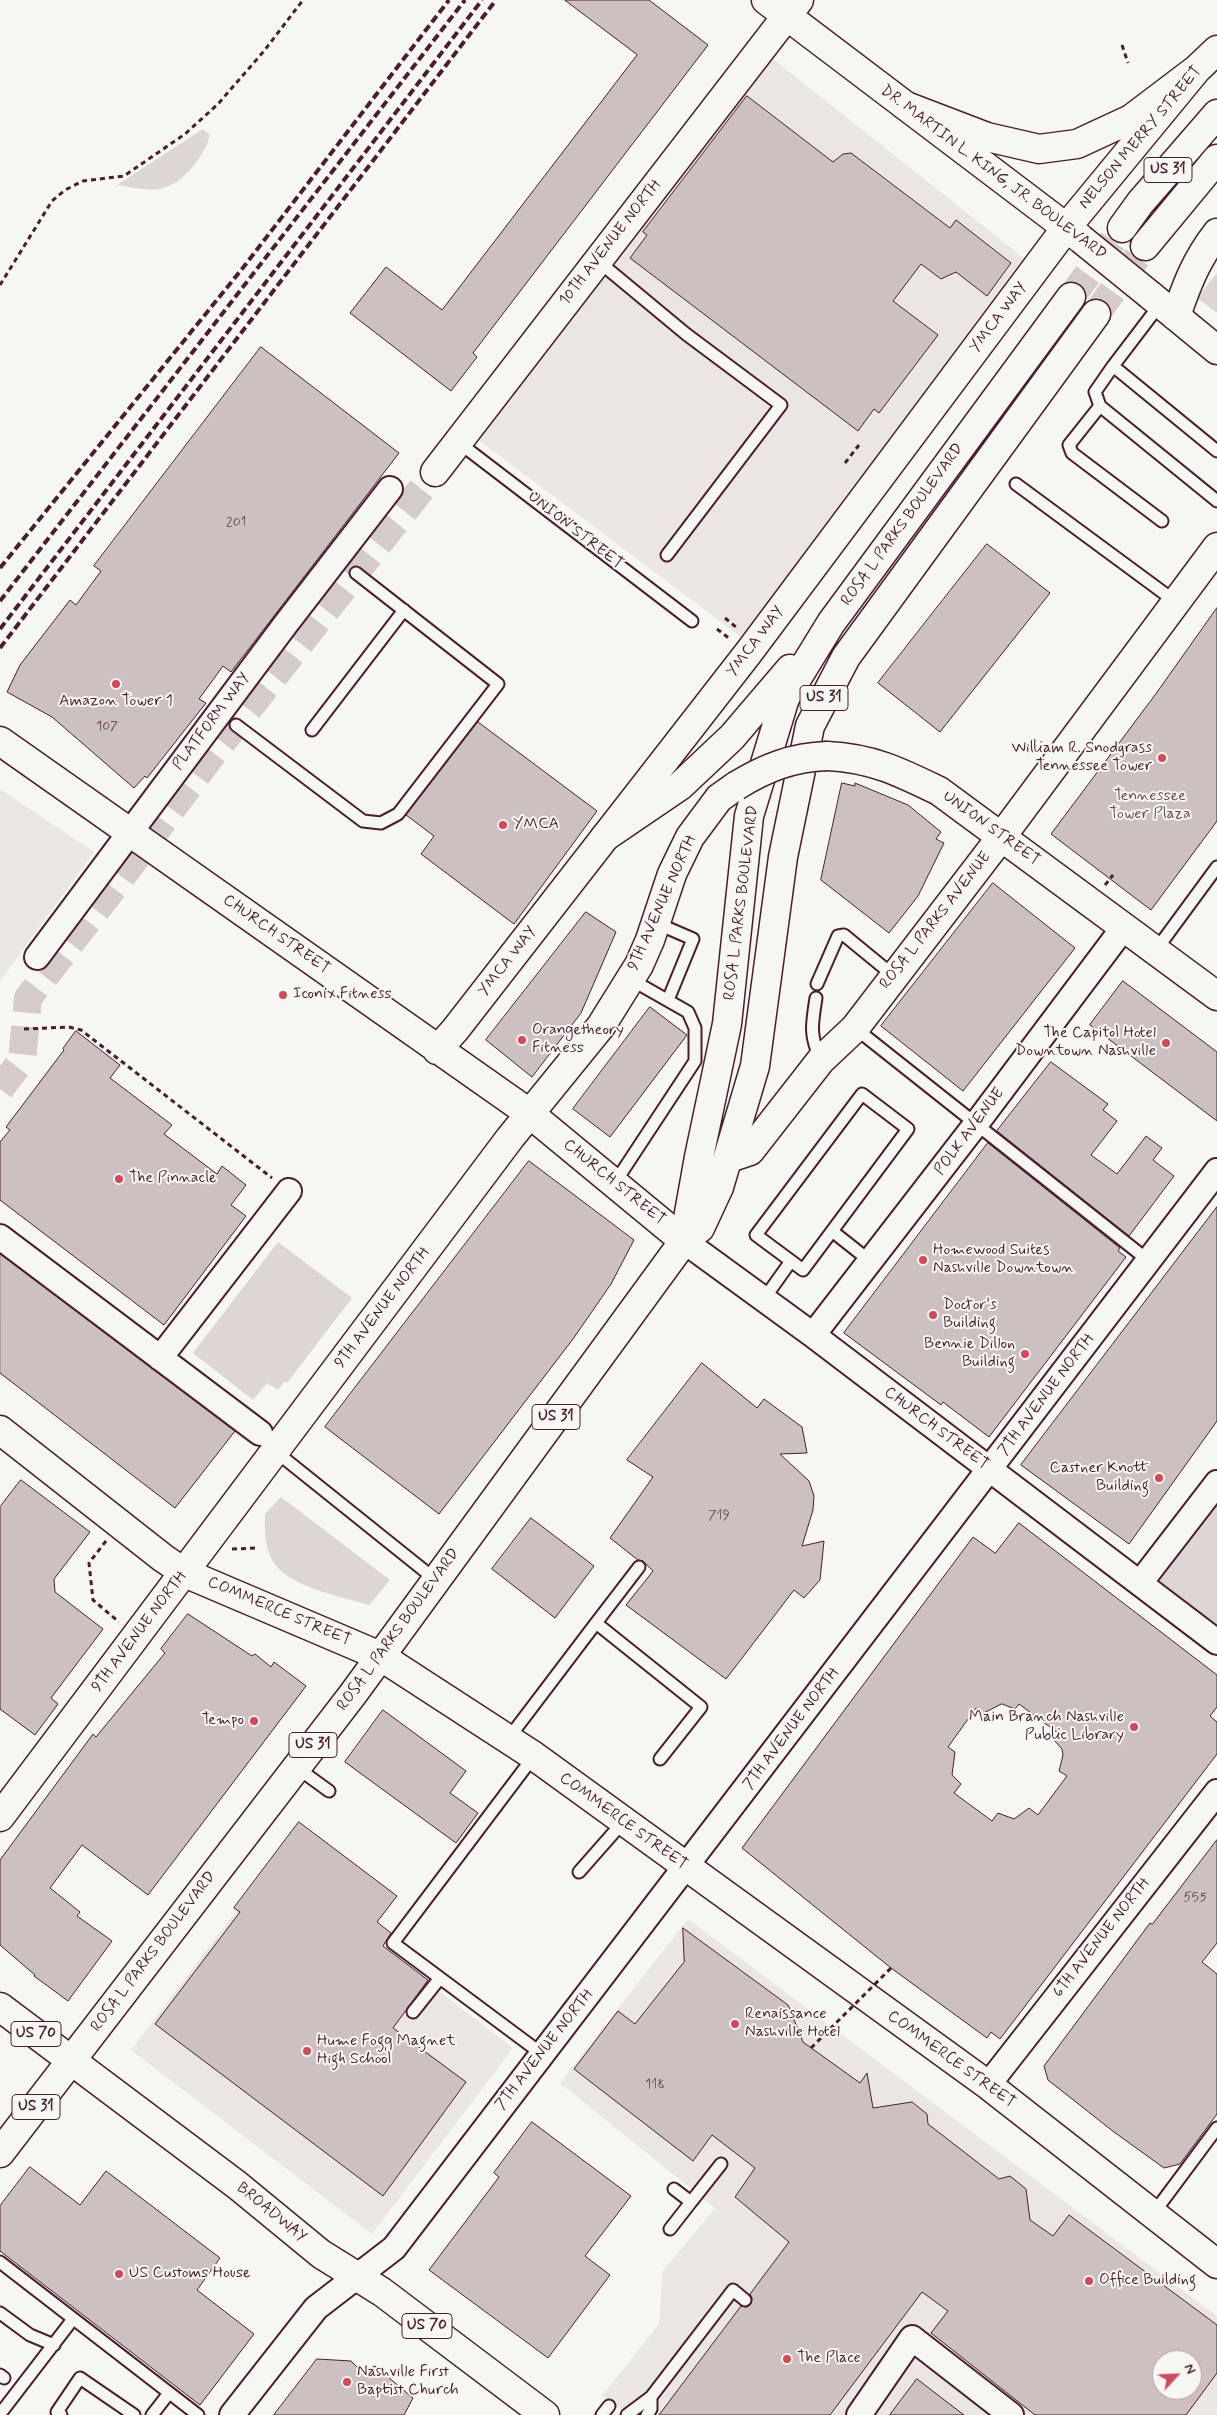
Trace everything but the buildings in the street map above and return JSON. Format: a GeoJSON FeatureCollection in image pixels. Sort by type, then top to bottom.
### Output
{"type":"FeatureCollection","features":[{"type":"Feature","properties":{"kind":"main road","name":"DR. MARTIN L. KING, JR. BOULEVARD"},"geometry":{"type":"LineString","coordinates":[[784,5],[906,106],[1073,234],[1217,350]]}},
{"type":"Feature","properties":{"kind":"main road","name":"10TH AVENUE NORTH"},"geometry":{"type":"LineString","coordinates":[[435,472],[598,261],[784,5]]}},
{"type":"Feature","properties":{"kind":"main road","name":"NELSON MERRY STREET"},"geometry":{"type":"LineString","coordinates":[[1073,234],[1197,69],[1217,50]]}},
{"type":"Feature","properties":{"kind":"main road"},"geometry":{"type":"LineString","coordinates":[[906,106],[987,137],[1039,149],[1048,148],[1077,144],[1131,119],[1197,69]]}},
{"type":"Feature","properties":{"kind":"main road","name":"US 31"},"geometry":{"type":"LineString","coordinates":[[1122,228],[1140,203],[1217,114]]}},
{"type":"Feature","properties":{"kind":"main road","name":"US 31"},"geometry":{"type":"LineString","coordinates":[[1145,246],[1217,159]]}},
{"type":"Feature","properties":{"kind":"main road","name":"YMCA WAY"},"geometry":{"type":"LineString","coordinates":[[437,1050],[455,1030],[1073,234]]}},
{"type":"Feature","properties":{"kind":"main road"},"geometry":{"type":"LineString","coordinates":[[1162,305],[1192,270],[1199,257],[1217,234]]}},
{"type":"Feature","properties":{"kind":"main road","name":"ROSA L PARKS BOULEVARD"},"geometry":{"type":"LineString","coordinates":[[684,1241],[699,1157],[727,1024],[749,816],[785,698],[831,623],[1071,297]]}},
{"type":"Feature","properties":{"kind":"main road","name":"ROSA L PARKS BOULEVARD"},"geometry":{"type":"LineString","coordinates":[[71,2061],[380,1656],[684,1241],[700,1228],[708,1214],[729,1158],[755,1066],[783,857],[810,726],[846,656],[1096,314]]}},
{"type":"Feature","properties":{"kind":"main road","name":"ROSA L PARKS AVENUE"},"geometry":{"type":"LineString","coordinates":[[729,1158],[750,1151],[821,1060],[854,1028],[1002,836],[1217,547]]}},
{"type":"Feature","properties":{"kind":"main road"},"geometry":{"type":"LineString","coordinates":[[605,837],[680,786],[693,774],[732,737],[831,623]]}},
{"type":"Feature","properties":{"kind":"main road","name":"CHURCH STREET"},"geometry":{"type":"LineString","coordinates":[[0,741],[529,1113],[684,1241]]}},
{"type":"Feature","properties":{"kind":"main road","name":"UNION STREET"},"geometry":{"type":"LineString","coordinates":[[736,786],[760,771],[807,757],[827,756],[865,759],[904,774],[939,791],[1217,996]]}},
{"type":"Feature","properties":{"kind":"main road","name":"9TH AVENUE NORTH"},"geometry":{"type":"LineString","coordinates":[[0,1817],[185,1572],[267,1442],[529,1113],[594,1036],[639,965],[656,923],[672,874],[690,837],[720,798],[736,786]]}},
{"type":"Feature","properties":{"kind":"main road","name":"COMMERCE STREET"},"geometry":{"type":"LineString","coordinates":[[0,1430],[163,1558],[185,1572],[380,1656],[534,1756],[988,2085],[1217,2264]]}},
{"type":"Feature","properties":{"kind":"main road","name":"BROADWAY"},"geometry":{"type":"LineString","coordinates":[[0,2007],[237,2185],[321,2254],[382,2292],[545,2415]]}},
{"type":"Feature","properties":{"kind":"main road","name":"US 31"},"geometry":{"type":"LineString","coordinates":[[0,2153],[71,2061]]}},
{"type":"Feature","properties":{"kind":"street","name":"PLATFORM WAY"},"geometry":{"type":"LineString","coordinates":[[37,957],[130,834],[279,621],[384,485]]}},
{"type":"Feature","properties":{"kind":"street","name":"POLK AVENUE"},"geometry":{"type":"LineString","coordinates":[[813,1335],[976,1124],[1124,926]]}},
{"type":"Feature","properties":{"kind":"street","name":"7TH AVENUE NORTH"},"geometry":{"type":"LineString","coordinates":[[232,2415],[316,2308],[394,2248],[1217,1171]]}},
{"type":"Feature","properties":{"kind":"street"},"geometry":{"type":"LineString","coordinates":[[160,1358],[289,1191]]}},
{"type":"Feature","properties":{"kind":"street"},"geometry":{"type":"LineString","coordinates":[[0,1237],[267,1442]]}},
{"type":"Feature","properties":{"kind":"street","name":"CHURCH STREET"},"geometry":{"type":"LineString","coordinates":[[684,1241],[813,1335],[1217,1642]]}},
{"type":"Feature","properties":{"kind":"street"},"geometry":{"type":"LineString","coordinates":[[1140,1583],[1217,1483]]}},
{"type":"Feature","properties":{"kind":"street","name":"6TH AVENUE NORTH"},"geometry":{"type":"LineString","coordinates":[[988,2085],[1217,1792]]}},
{"type":"Feature","properties":{"kind":"street"},"geometry":{"type":"LineString","coordinates":[[859,2415],[912,2338],[1012,2415]]}},
{"type":"Feature","properties":{"kind":"lane"},"geometry":{"type":"LineString","coordinates":[[598,261],[781,405],[667,556]]}},
{"type":"Feature","properties":{"kind":"lane"},"geometry":{"type":"LineString","coordinates":[[1162,305],[1094,392],[1100,406],[1217,501]]}},
{"type":"Feature","properties":{"kind":"lane"},"geometry":{"type":"LineString","coordinates":[[1113,366],[1217,450]]}},
{"type":"Feature","properties":{"kind":"lane"},"geometry":{"type":"LineString","coordinates":[[1100,406],[1069,445],[1072,453],[1162,521]]}},
{"type":"Feature","properties":{"kind":"lane","name":"UNION STREET"},"geometry":{"type":"LineString","coordinates":[[458,442],[692,621]]}},
{"type":"Feature","properties":{"kind":"lane"},"geometry":{"type":"LineString","coordinates":[[1016,484],[1176,602]]}},
{"type":"Feature","properties":{"kind":"lane"},"geometry":{"type":"LineString","coordinates":[[236,725],[364,821],[382,823],[398,814],[498,684],[356,572]]}},
{"type":"Feature","properties":{"kind":"lane"},"geometry":{"type":"LineString","coordinates":[[312,730],[404,610]]}},
{"type":"Feature","properties":{"kind":"lane"},"geometry":{"type":"LineString","coordinates":[[1156,950],[1217,867]]}},
{"type":"Feature","properties":{"kind":"lane"},"geometry":{"type":"LineString","coordinates":[[656,923],[693,939],[668,1000]]}},
{"type":"Feature","properties":{"kind":"lane"},"geometry":{"type":"LineString","coordinates":[[817,984],[838,936],[844,935],[894,976]]}},
{"type":"Feature","properties":{"kind":"lane"},"geometry":{"type":"LineString","coordinates":[[614,1184],[695,1061],[695,1028],[688,1012],[630,978]]}},
{"type":"Feature","properties":{"kind":"lane"},"geometry":{"type":"LineString","coordinates":[[816,998],[810,1031],[813,1044],[821,1060]]}},
{"type":"Feature","properties":{"kind":"lane"},"geometry":{"type":"LineString","coordinates":[[854,1028],[1149,1261]]}},
{"type":"Feature","properties":{"kind":"lane"},"geometry":{"type":"LineString","coordinates":[[862,1094],[908,1129],[803,1270],[791,1260],[756,1235],[862,1094]]}},
{"type":"Feature","properties":{"kind":"lane"},"geometry":{"type":"LineString","coordinates":[[832,1231],[870,1261]]}},
{"type":"Feature","properties":{"kind":"lane"},"geometry":{"type":"LineString","coordinates":[[764,1299],[791,1260]]}},
{"type":"Feature","properties":{"kind":"lane"},"geometry":{"type":"LineString","coordinates":[[267,1442],[436,1580]]}},
{"type":"Feature","properties":{"kind":"lane"},"geometry":{"type":"LineString","coordinates":[[508,1739],[638,1567]]}},
{"type":"Feature","properties":{"kind":"lane"},"geometry":{"type":"LineString","coordinates":[[596,1623],[702,1707],[660,1759]]}},
{"type":"Feature","properties":{"kind":"lane"},"geometry":{"type":"LineString","coordinates":[[534,1756],[393,1943],[542,2054]]}},
{"type":"Feature","properties":{"kind":"lane"},"geometry":{"type":"LineString","coordinates":[[296,1767],[329,1791]]}},
{"type":"Feature","properties":{"kind":"lane"},"geometry":{"type":"LineString","coordinates":[[579,1872],[623,1822]]}},
{"type":"Feature","properties":{"kind":"lane"},"geometry":{"type":"LineString","coordinates":[[413,2012],[440,1978]]}},
{"type":"Feature","properties":{"kind":"lane"},"geometry":{"type":"LineString","coordinates":[[1153,2214],[1217,2128]]}},
{"type":"Feature","properties":{"kind":"lane"},"geometry":{"type":"LineString","coordinates":[[670,2229],[721,2164]]}},
{"type":"Feature","properties":{"kind":"lane"},"geometry":{"type":"LineString","coordinates":[[674,2189],[691,2202]]}},
{"type":"Feature","properties":{"kind":"lane"},"geometry":{"type":"LineString","coordinates":[[0,2262],[198,2415]]}},
{"type":"Feature","properties":{"kind":"lane"},"geometry":{"type":"LineString","coordinates":[[627,2415],[651,2397],[733,2290],[745,2300]]}},
{"type":"Feature","properties":{"kind":"lane"},"geometry":{"type":"LineString","coordinates":[[0,2313],[30,2335],[54,2345]]}},
{"type":"Feature","properties":{"kind":"lane"},"geometry":{"type":"LineString","coordinates":[[0,2414],[74,2319]]}},
{"type":"Feature","properties":{"kind":"lane"},"geometry":{"type":"LineString","coordinates":[[61,2415],[57,2412],[80,2378],[134,2415]]}},
{"type":"Feature","properties":{"kind":"lane"},"geometry":{"type":"LineString","coordinates":[[152,2415],[169,2393]]}},
{"type":"Feature","properties":{"kind":"lane"},"geometry":{"type":"LineString","coordinates":[[647,2415],[651,2409],[651,2397]]}},
{"type":"Feature","properties":{"kind":"path"},"geometry":{"type":"LineString","coordinates":[[0,285],[52,201],[65,190],[83,181],[124,176],[185,134],[224,98],[264,51],[303,0]]}},
{"type":"Feature","properties":{"kind":"path"},"geometry":{"type":"LineString","coordinates":[[1122,45],[1128,63]]}},
{"type":"Feature","properties":{"kind":"path"},"geometry":{"type":"LineString","coordinates":[[845,463],[859,445]]}},
{"type":"Feature","properties":{"kind":"path"},"geometry":{"type":"LineString","coordinates":[[725,618],[742,631]]}},
{"type":"Feature","properties":{"kind":"path"},"geometry":{"type":"LineString","coordinates":[[1104,886],[1112,875]]}},
{"type":"Feature","properties":{"kind":"path"},"geometry":{"type":"LineString","coordinates":[[24,1029],[69,1026],[81,1030],[289,1191]]}},
{"type":"Feature","properties":{"kind":"path"},"geometry":{"type":"LineString","coordinates":[[106,1540],[89,1563],[93,1600],[119,1622]]}},
{"type":"Feature","properties":{"kind":"path"},"geometry":{"type":"LineString","coordinates":[[231,1548],[258,1548]]}},
{"type":"Feature","properties":{"kind":"path"},"geometry":{"type":"LineString","coordinates":[[811,2048],[891,1968]]}},
{"type":"Feature","properties":{"kind":"shaded area"},"geometry":{"type":"Polygon","coordinates":[[[768,55],[1030,263],[741,637],[476,438],[768,55]]]}},
{"type":"Feature","properties":{"kind":"shaded area"},"geometry":{"type":"Polygon","coordinates":[[[203,129],[210,135],[203,151],[186,174],[171,185],[152,190],[117,185],[203,129]]]}},
{"type":"Feature","properties":{"kind":"shaded area"},"geometry":{"type":"Polygon","coordinates":[[[1217,273],[1217,313],[1197,298],[1217,273]]]}},
{"type":"Feature","properties":{"kind":"shaded area"},"geometry":{"type":"Polygon","coordinates":[[[0,789],[94,852],[0,981],[0,789]]]}},
{"type":"Feature","properties":{"kind":"shaded area"},"geometry":{"type":"Polygon","coordinates":[[[278,1242],[352,1298],[287,1383],[285,1381],[278,1390],[267,1383],[253,1400],[193,1353],[278,1242]]]}},
{"type":"Feature","properties":{"kind":"shaded area"},"geometry":{"type":"Polygon","coordinates":[[[1207,1496],[1217,1503],[1217,1642],[1140,1583],[1207,1496]]]}},
{"type":"Feature","properties":{"kind":"shaded area"},"geometry":{"type":"Polygon","coordinates":[[[281,1497],[390,1580],[369,1605],[302,1584],[279,1569],[269,1555],[265,1514],[281,1497]]]}},
{"type":"Feature","properties":{"kind":"shaded area","name":"Hume Fogg Magnet High School"},"geometry":{"type":"Polygon","coordinates":[[[272,1864],[513,2048],[372,2234],[131,2050],[272,1864]]]}},
{"type":"Feature","properties":{"kind":"shaded area"},"geometry":{"type":"Polygon","coordinates":[[[688,1919],[1217,2316],[1217,2415],[627,2415],[602,2396],[659,2324],[663,2271],[715,2208],[560,2083],[688,1919]]]}},
{"type":"Feature","properties":{"kind":"tunnel"},"geometry":{"type":"LineString","coordinates":[[1071,297],[1122,228]]}},
{"type":"Feature","properties":{"kind":"tunnel"},"geometry":{"type":"LineString","coordinates":[[1096,314],[1145,246]]}},
{"type":"Feature","properties":{"kind":"tunnel"},"geometry":{"type":"LineString","coordinates":[[0,1089],[22,1060],[28,998],[118,882],[209,759],[435,472]]}},
{"type":"Feature","properties":{"kind":"railway"},"geometry":{"type":"LineString","coordinates":[[0,568],[242,269],[449,0]]}},
{"type":"Feature","properties":{"kind":"railway"},"geometry":{"type":"LineString","coordinates":[[0,601],[465,0]]}},
{"type":"Feature","properties":{"kind":"railway"},"geometry":{"type":"LineString","coordinates":[[0,629],[482,0]]}},
{"type":"Feature","properties":{"kind":"railway"},"geometry":{"type":"LineString","coordinates":[[0,648],[496,0]]}},
{"type":"Feature","properties":{"kind":"place","name":"Amazon Tower 1"},"geometry":{"type":"Point","coordinates":[116,684]}},
{"type":"Feature","properties":{"kind":"place","name":"William R. Snodgrass Tennessee Tower"},"geometry":{"type":"Point","coordinates":[1162,758]}},
{"type":"Feature","properties":{"kind":"place","name":"YMCA"},"geometry":{"type":"Point","coordinates":[503,825]}},
{"type":"Feature","properties":{"kind":"place","name":"Iconix Fitness"},"geometry":{"type":"Point","coordinates":[283,995]}},
{"type":"Feature","properties":{"kind":"place","name":"Orangetheory Fitness"},"geometry":{"type":"Point","coordinates":[522,1040]}},
{"type":"Feature","properties":{"kind":"place","name":"The Capitol Hotel Downtown Nashville"},"geometry":{"type":"Point","coordinates":[1166,1043]}},
{"type":"Feature","properties":{"kind":"place","name":"The Pinnacle"},"geometry":{"type":"Point","coordinates":[119,1179]}},
{"type":"Feature","properties":{"kind":"place","name":"Homewood Suites Nashville Downtown"},"geometry":{"type":"Point","coordinates":[923,1260]}},
{"type":"Feature","properties":{"kind":"place","name":"Doctor's Building"},"geometry":{"type":"Point","coordinates":[933,1315]}},
{"type":"Feature","properties":{"kind":"place","name":"Bennie Dillon Building"},"geometry":{"type":"Point","coordinates":[1025,1354]}},
{"type":"Feature","properties":{"kind":"place","name":"Castner Knott Building"},"geometry":{"type":"Point","coordinates":[1159,1478]}},
{"type":"Feature","properties":{"kind":"place","name":"Tempo"},"geometry":{"type":"Point","coordinates":[254,1721]}},
{"type":"Feature","properties":{"kind":"place","name":"Main Branch Nashville Public Library"},"geometry":{"type":"Point","coordinates":[1134,1727]}},
{"type":"Feature","properties":{"kind":"place","name":"Renaissance Nashville Hotel"},"geometry":{"type":"Point","coordinates":[735,2024]}},
{"type":"Feature","properties":{"kind":"place","name":"Hume Fogg Magnet High School"},"geometry":{"type":"Point","coordinates":[307,2051]}},
{"type":"Feature","properties":{"kind":"place","name":"US Customs House"},"geometry":{"type":"Point","coordinates":[119,2274]}},
{"type":"Feature","properties":{"kind":"place","name":"Office Building"},"geometry":{"type":"Point","coordinates":[1089,2281]}},
{"type":"Feature","properties":{"kind":"place","name":"The Place"},"geometry":{"type":"Point","coordinates":[787,2359]}},
{"type":"Feature","properties":{"kind":"place","name":"Nashville First Baptist Church"},"geometry":{"type":"Point","coordinates":[347,2382]}},
{"type":"Feature","properties":{"kind":"park label","name":"Tennessee Tower Plaza"},"geometry":{"type":"Point","coordinates":[1150,806]}}]}
